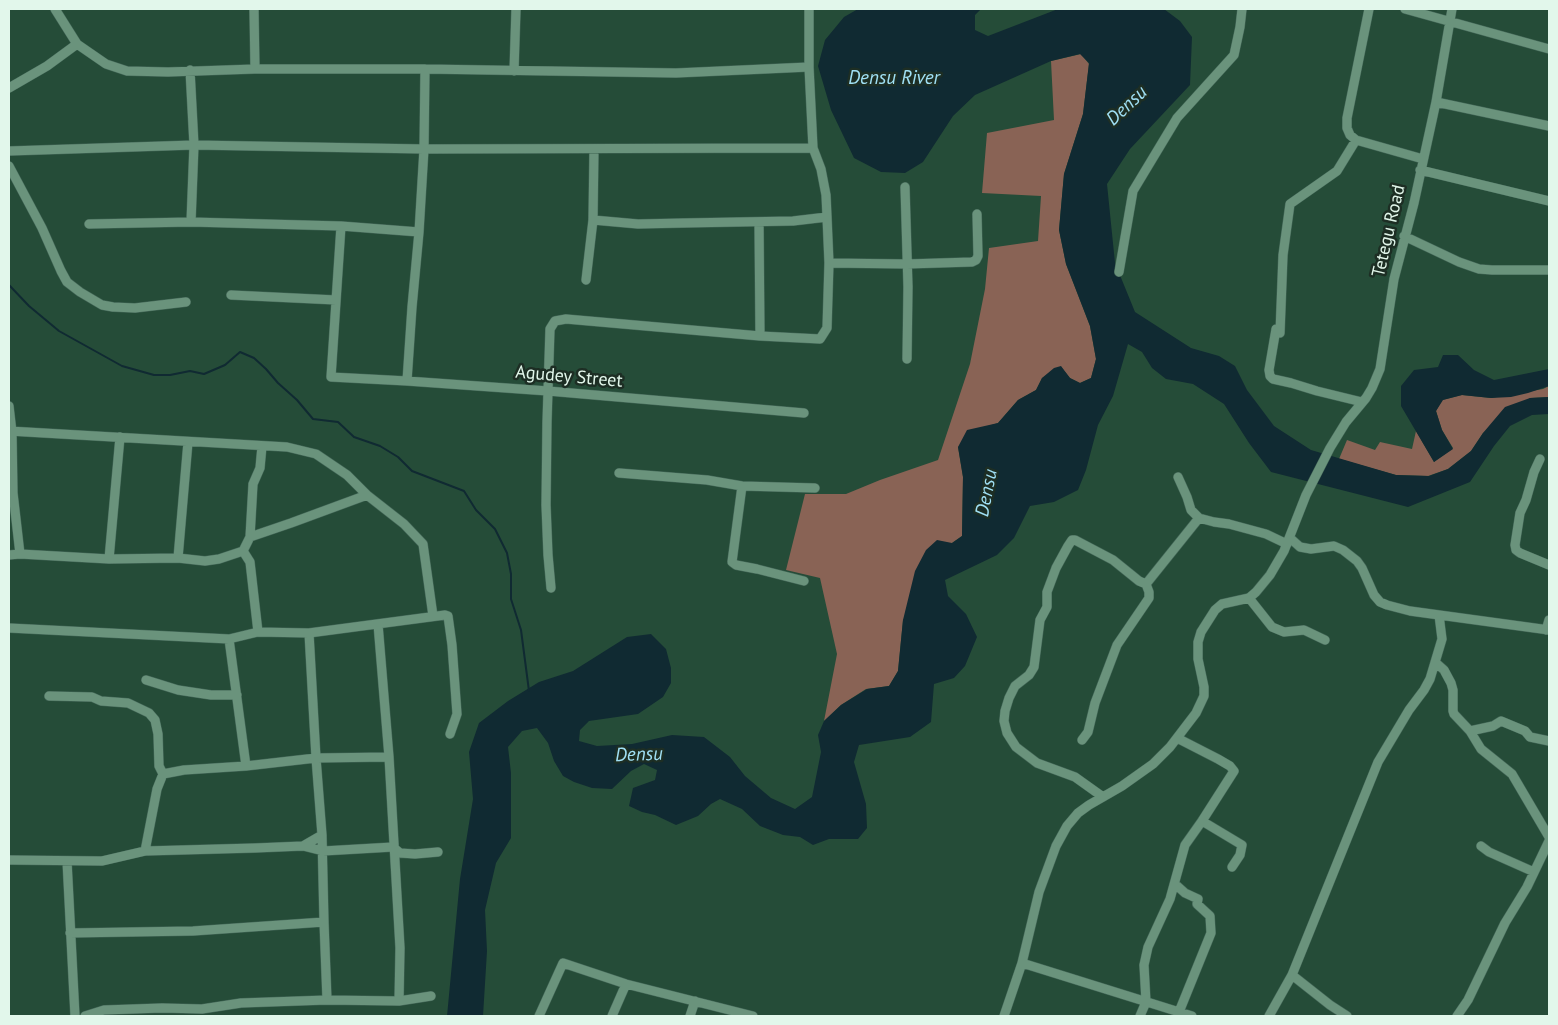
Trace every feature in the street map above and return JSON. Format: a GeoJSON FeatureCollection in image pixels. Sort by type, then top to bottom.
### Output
{"type":"FeatureCollection","features":[{"type":"Feature","properties":{"kind":"street"},"geometry":{"type":"LineString","coordinates":[[55,9],[77,44],[106,64],[127,70],[425,69],[676,73],[809,67]]}},
{"type":"Feature","properties":{"kind":"street"},"geometry":{"type":"LineString","coordinates":[[254,9],[254,69]]}},
{"type":"Feature","properties":{"kind":"street"},"geometry":{"type":"LineString","coordinates":[[514,71],[516,9]]}},
{"type":"Feature","properties":{"kind":"street"},"geometry":{"type":"LineString","coordinates":[[551,588],[546,505],[550,329],[555,320],[566,319],[760,336],[820,339],[827,328],[830,263],[826,195],[820,169],[812,148],[809,9]]}},
{"type":"Feature","properties":{"kind":"street"},"geometry":{"type":"LineString","coordinates":[[1119,272],[1133,191],[1177,118],[1234,55],[1242,9]]}},
{"type":"Feature","properties":{"kind":"street"},"geometry":{"type":"LineString","coordinates":[[1370,9],[1347,118],[1347,128],[1350,135],[1356,140],[1423,159]]}},
{"type":"Feature","properties":{"kind":"street"},"geometry":{"type":"LineString","coordinates":[[1405,9],[1549,49]]}},
{"type":"Feature","properties":{"kind":"street","name":"Tetegu Road"},"geometry":{"type":"LineString","coordinates":[[1249,598],[1270,575],[1277,564],[1306,495],[1330,448],[1346,422],[1372,388],[1380,369],[1394,279],[1414,203],[1436,102],[1452,9]]}},
{"type":"Feature","properties":{"kind":"street"},"geometry":{"type":"LineString","coordinates":[[9,88],[47,66],[77,44]]}},
{"type":"Feature","properties":{"kind":"street"},"geometry":{"type":"LineString","coordinates":[[407,381],[420,232],[425,69]]}},
{"type":"Feature","properties":{"kind":"street"},"geometry":{"type":"LineString","coordinates":[[190,70],[194,145],[191,222]]}},
{"type":"Feature","properties":{"kind":"street"},"geometry":{"type":"LineString","coordinates":[[1436,102],[1549,126]]}},
{"type":"Feature","properties":{"kind":"street"},"geometry":{"type":"LineString","coordinates":[[1356,140],[1337,171],[1290,204],[1283,254],[1278,331],[1269,370],[1270,376],[1273,379],[1317,392],[1362,402]]}},
{"type":"Feature","properties":{"kind":"street"},"geometry":{"type":"LineString","coordinates":[[9,151],[194,145],[424,149],[812,148]]}},
{"type":"Feature","properties":{"kind":"street"},"geometry":{"type":"LineString","coordinates":[[586,280],[592,220],[594,149]]}},
{"type":"Feature","properties":{"kind":"street"},"geometry":{"type":"LineString","coordinates":[[9,166],[42,228],[61,272],[67,282],[80,292],[102,305],[113,307],[135,308],[186,302]]}},
{"type":"Feature","properties":{"kind":"street"},"geometry":{"type":"LineString","coordinates":[[1420,170],[1549,201]]}},
{"type":"Feature","properties":{"kind":"street"},"geometry":{"type":"LineString","coordinates":[[905,187],[908,287],[907,359]]}},
{"type":"Feature","properties":{"kind":"street"},"geometry":{"type":"LineString","coordinates":[[830,263],[907,264],[972,262],[978,256],[977,214]]}},
{"type":"Feature","properties":{"kind":"street"},"geometry":{"type":"LineString","coordinates":[[592,220],[638,224],[793,221],[827,217]]}},
{"type":"Feature","properties":{"kind":"street"},"geometry":{"type":"LineString","coordinates":[[88,224],[191,222],[341,226],[420,232]]}},
{"type":"Feature","properties":{"kind":"street"},"geometry":{"type":"LineString","coordinates":[[759,222],[760,336]]}},
{"type":"Feature","properties":{"kind":"street"},"geometry":{"type":"LineString","coordinates":[[231,295],[336,300],[341,226]]}},
{"type":"Feature","properties":{"kind":"street"},"geometry":{"type":"LineString","coordinates":[[1404,236],[1459,262],[1479,269],[1549,270]]}},
{"type":"Feature","properties":{"kind":"street","name":"Agudey Street"},"geometry":{"type":"LineString","coordinates":[[336,300],[331,377],[548,391],[804,413]]}},
{"type":"Feature","properties":{"kind":"street"},"geometry":{"type":"LineString","coordinates":[[9,406],[13,493],[20,554]]}},
{"type":"Feature","properties":{"kind":"street"},"geometry":{"type":"LineString","coordinates":[[10,432],[262,446],[287,448],[316,454],[347,475],[367,495],[404,524],[423,544],[433,616]]}},
{"type":"Feature","properties":{"kind":"street"},"geometry":{"type":"LineString","coordinates":[[109,559],[120,437]]}},
{"type":"Feature","properties":{"kind":"street"},"geometry":{"type":"LineString","coordinates":[[178,558],[188,442]]}},
{"type":"Feature","properties":{"kind":"street"},"geometry":{"type":"LineString","coordinates":[[9,555],[109,559],[178,558],[206,561],[243,551],[250,537],[253,484],[260,468],[262,446]]}},
{"type":"Feature","properties":{"kind":"street"},"geometry":{"type":"LineString","coordinates":[[1540,458],[1518,520],[1516,550],[1549,565]]}},
{"type":"Feature","properties":{"kind":"street"},"geometry":{"type":"LineString","coordinates":[[618,473],[706,480],[742,486],[815,488]]}},
{"type":"Feature","properties":{"kind":"street"},"geometry":{"type":"LineString","coordinates":[[1178,477],[1191,510],[1199,518],[1266,534],[1300,547],[1311,549],[1334,546],[1343,550],[1357,561],[1374,594],[1380,602],[1387,605],[1410,611],[1547,630],[1549,620]]}},
{"type":"Feature","properties":{"kind":"street"},"geometry":{"type":"LineString","coordinates":[[742,486],[732,562],[736,565],[804,581]]}},
{"type":"Feature","properties":{"kind":"street"},"geometry":{"type":"LineString","coordinates":[[250,537],[291,524],[367,495]]}},
{"type":"Feature","properties":{"kind":"street"},"geometry":{"type":"LineString","coordinates":[[1146,584],[1199,518]]}},
{"type":"Feature","properties":{"kind":"street"},"geometry":{"type":"LineString","coordinates":[[1082,740],[1088,732],[1093,708],[1117,645],[1149,598],[1149,592],[1146,584],[1139,581],[1113,560],[1081,542],[1072,540],[1056,568],[1047,592],[1047,607],[1040,620],[1034,667],[1029,675],[1015,686],[1009,698],[1004,721],[1007,733],[1016,746],[1037,763],[1075,777],[1103,797]]}},
{"type":"Feature","properties":{"kind":"street"},"geometry":{"type":"LineString","coordinates":[[243,551],[250,562],[258,632]]}},
{"type":"Feature","properties":{"kind":"street"},"geometry":{"type":"LineString","coordinates":[[1004,1016],[1022,963],[1039,892],[1056,846],[1067,826],[1078,813],[1153,764],[1177,738],[1196,713],[1204,696],[1198,660],[1201,632],[1215,610],[1222,604],[1249,598],[1272,627],[1284,632],[1304,630],[1325,640]]}},
{"type":"Feature","properties":{"kind":"street"},"geometry":{"type":"LineString","coordinates":[[9,628],[229,639],[258,632],[309,633],[446,615],[448,616],[457,714],[450,734]]}},
{"type":"Feature","properties":{"kind":"street"},"geometry":{"type":"LineString","coordinates":[[1269,1016],[1292,975],[1378,762],[1430,678],[1442,639],[1439,615]]}},
{"type":"Feature","properties":{"kind":"street"},"geometry":{"type":"LineString","coordinates":[[378,624],[389,757],[400,948],[400,1001]]}},
{"type":"Feature","properties":{"kind":"street"},"geometry":{"type":"LineString","coordinates":[[309,633],[323,851],[327,1000]]}},
{"type":"Feature","properties":{"kind":"street"},"geometry":{"type":"LineString","coordinates":[[229,639],[246,766]]}},
{"type":"Feature","properties":{"kind":"street"},"geometry":{"type":"LineString","coordinates":[[1435,662],[1444,670],[1451,683],[1454,714],[1470,731],[1481,749],[1512,774],[1549,839],[1534,872],[1505,923],[1468,1000],[1457,1016]]}},
{"type":"Feature","properties":{"kind":"street"},"geometry":{"type":"LineString","coordinates":[[146,680],[178,690],[211,695],[237,695]]}},
{"type":"Feature","properties":{"kind":"street"},"geometry":{"type":"LineString","coordinates":[[49,696],[92,697],[101,701],[128,703],[149,713],[155,720],[158,734],[159,766],[163,774],[157,790],[145,851]]}},
{"type":"Feature","properties":{"kind":"street"},"geometry":{"type":"LineString","coordinates":[[1470,731],[1493,726],[1501,722],[1525,731],[1530,737],[1549,741]]}},
{"type":"Feature","properties":{"kind":"street"},"geometry":{"type":"LineString","coordinates":[[1140,1016],[1146,1002],[1144,965],[1148,947],[1175,884],[1176,871],[1184,845],[1234,771],[1230,766],[1218,759],[1177,738]]}},
{"type":"Feature","properties":{"kind":"street"},"geometry":{"type":"LineString","coordinates":[[163,774],[184,770],[246,766],[316,758],[389,757]]}},
{"type":"Feature","properties":{"kind":"street"},"geometry":{"type":"LineString","coordinates":[[1202,821],[1242,845],[1240,855],[1232,867]]}},
{"type":"Feature","properties":{"kind":"street"},"geometry":{"type":"LineString","coordinates":[[303,846],[322,835]]}},
{"type":"Feature","properties":{"kind":"street"},"geometry":{"type":"LineString","coordinates":[[9,860],[102,861],[145,851],[303,846],[323,851],[393,847],[400,853],[438,852]]}},
{"type":"Feature","properties":{"kind":"street"},"geometry":{"type":"LineString","coordinates":[[1481,846],[1489,852],[1534,872]]}},
{"type":"Feature","properties":{"kind":"street"},"geometry":{"type":"LineString","coordinates":[[56,860],[67,876]]}},
{"type":"Feature","properties":{"kind":"street"},"geometry":{"type":"LineString","coordinates":[[67,861],[76,1016]]}},
{"type":"Feature","properties":{"kind":"street"},"geometry":{"type":"LineString","coordinates":[[1175,884],[1185,893],[1198,899],[1197,904],[1210,916],[1211,933],[1179,1012]]}},
{"type":"Feature","properties":{"kind":"street"},"geometry":{"type":"LineString","coordinates":[[70,933],[193,931],[324,922]]}},
{"type":"Feature","properties":{"kind":"street"},"geometry":{"type":"LineString","coordinates":[[539,1016],[563,963],[626,984],[753,1016]]}},
{"type":"Feature","properties":{"kind":"street"},"geometry":{"type":"LineString","coordinates":[[1022,963],[1192,1016]]}},
{"type":"Feature","properties":{"kind":"street"},"geometry":{"type":"LineString","coordinates":[[1292,975],[1324,1001],[1347,1016]]}},
{"type":"Feature","properties":{"kind":"street"},"geometry":{"type":"LineString","coordinates":[[612,1016],[626,984]]}},
{"type":"Feature","properties":{"kind":"street"},"geometry":{"type":"LineString","coordinates":[[85,1016],[104,1010],[202,1009],[241,1003],[327,1000],[400,1001],[431,996]]}},
{"type":"Feature","properties":{"kind":"street"},"geometry":{"type":"LineString","coordinates":[[690,1016],[695,1001]]}},
{"type":"Feature","properties":{"kind":"shaded area"},"geometry":{"type":"Polygon","coordinates":[[[1081,54],[1089,64],[1083,114],[1064,174],[1059,230],[1066,264],[1090,326],[1096,359],[1091,378],[1080,383],[1070,378],[1061,367],[1042,378],[1036,390],[1018,400],[998,423],[985,427],[958,447],[963,477],[962,536],[952,543],[903,620],[898,671],[889,686],[866,689],[841,705],[824,721],[837,654],[820,578],[786,570],[805,494],[846,494],[938,460],[970,364],[985,289],[989,248],[1038,241],[1041,196],[982,193],[987,133],[1054,120],[1051,61],[1081,54]]]}},
{"type":"Feature","properties":{"kind":"shaded area"},"geometry":{"type":"Polygon","coordinates":[[[1549,386],[1549,397],[1530,398],[1483,433],[1471,451],[1448,469],[1428,476],[1396,475],[1339,459],[1347,440],[1375,450],[1380,442],[1412,449],[1416,431],[1434,462],[1453,448],[1442,430],[1436,411],[1442,400],[1462,395],[1491,398],[1543,389],[1549,386]]]}},
{"type":"Feature","properties":{"kind":"water"},"geometry":{"type":"Polygon","coordinates":[[[858,9],[981,9],[975,15],[975,30],[988,36],[1058,9],[1164,9],[1180,21],[1192,37],[1190,85],[1130,149],[1107,184],[1115,263],[1135,312],[1191,348],[1219,356],[1235,366],[1247,390],[1274,426],[1311,450],[1396,475],[1429,476],[1448,469],[1471,451],[1483,433],[1505,407],[1530,398],[1549,397],[1549,414],[1532,415],[1510,426],[1470,482],[1408,507],[1271,472],[1249,443],[1224,404],[1193,384],[1166,379],[1152,368],[1142,352],[1128,344],[1113,396],[1098,425],[1086,470],[1078,490],[1054,502],[1030,506],[1014,538],[997,555],[945,580],[948,596],[966,614],[977,637],[965,666],[954,678],[934,684],[931,722],[910,737],[859,745],[854,762],[866,804],[867,828],[858,839],[829,839],[813,845],[800,837],[783,835],[760,826],[742,809],[720,799],[711,804],[698,816],[676,825],[629,806],[633,788],[655,780],[657,770],[644,764],[631,771],[612,789],[592,788],[563,776],[554,761],[548,743],[537,728],[522,731],[508,747],[511,773],[511,838],[496,863],[485,910],[487,951],[483,1016],[447,1016],[460,879],[473,799],[469,752],[479,723],[508,701],[539,682],[573,671],[627,637],[651,634],[666,649],[671,668],[671,683],[663,697],[638,714],[589,721],[580,730],[579,741],[597,746],[632,744],[672,735],[704,737],[730,757],[745,776],[771,798],[795,809],[812,797],[821,752],[818,735],[824,721],[841,705],[867,689],[889,686],[898,671],[903,620],[915,571],[926,550],[937,540],[952,543],[962,536],[963,477],[958,447],[967,430],[998,423],[1018,400],[1036,390],[1042,378],[1054,368],[1061,366],[1070,378],[1080,383],[1091,378],[1096,359],[1090,326],[1066,264],[1059,230],[1064,174],[1083,114],[1089,63],[1080,54],[1051,61],[975,95],[953,116],[923,162],[905,173],[881,172],[854,158],[831,110],[818,66],[825,40],[844,17],[858,9]]]}},
{"type":"Feature","properties":{"kind":"water"},"geometry":{"type":"Polygon","coordinates":[[[1443,355],[1458,355],[1474,370],[1494,380],[1549,369],[1549,386],[1511,397],[1491,398],[1462,395],[1443,400],[1436,411],[1442,430],[1453,449],[1434,462],[1401,406],[1401,386],[1414,370],[1438,367],[1443,355]]]}},
{"type":"Feature","properties":{"kind":"waterway"},"geometry":{"type":"LineString","coordinates":[[9,285],[29,306],[59,331],[122,366],[154,375],[170,375],[190,371],[204,374],[225,365],[240,352],[254,358],[297,400],[313,419],[338,422],[354,437],[380,446],[398,457],[412,471],[464,491],[476,510],[495,529],[507,553],[511,574],[511,599],[521,630],[529,691]]}},
{"type":"Feature","properties":{"kind":"water label","name":"Densu River"},"geometry":{"type":"Point","coordinates":[894,79]}},
{"type":"Feature","properties":{"kind":"water label","name":"Densu"},"geometry":{"type":"Point","coordinates":[1127,106]}},
{"type":"Feature","properties":{"kind":"water label","name":"Densu"},"geometry":{"type":"Point","coordinates":[987,493]}},
{"type":"Feature","properties":{"kind":"water label","name":"Densu"},"geometry":{"type":"Point","coordinates":[639,755]}}]}
